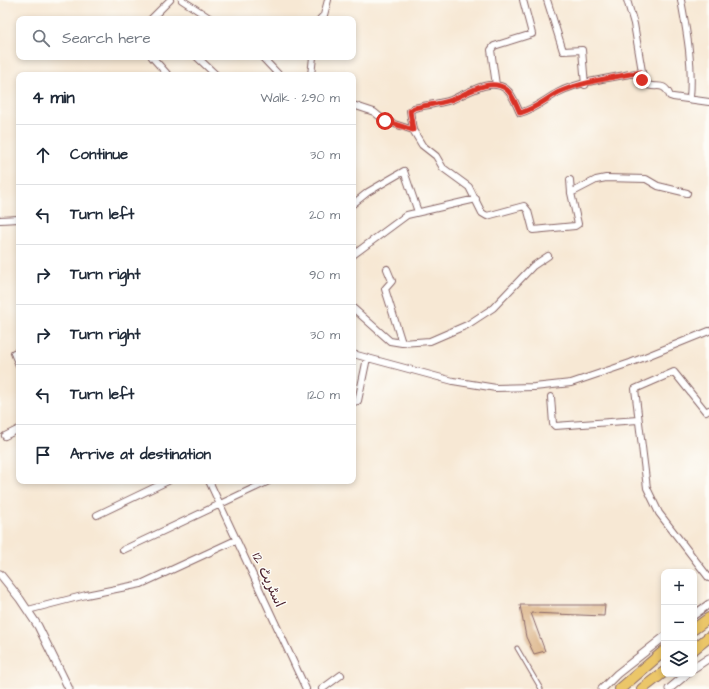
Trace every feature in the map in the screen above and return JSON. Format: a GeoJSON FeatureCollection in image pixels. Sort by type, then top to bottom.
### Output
{"type":"FeatureCollection","features":[{"type":"Feature","properties":{"kind":"highway"},"geometry":{"type":"LineString","coordinates":[[697,627],[709,618]]}},
{"type":"Feature","properties":{"kind":"highway"},"geometry":{"type":"LineString","coordinates":[[697,647],[709,637]]}},
{"type":"Feature","properties":{"kind":"highway"},"geometry":{"type":"LineString","coordinates":[[620,689],[661,654]]}},
{"type":"Feature","properties":{"kind":"highway"},"geometry":{"type":"LineString","coordinates":[[642,689],[661,674]]}},
{"type":"Feature","properties":{"kind":"street"},"geometry":{"type":"LineString","coordinates":[[157,16],[170,0]]}},
{"type":"Feature","properties":{"kind":"street"},"geometry":{"type":"LineString","coordinates":[[182,0],[206,16]]}},
{"type":"Feature","properties":{"kind":"street"},"geometry":{"type":"LineString","coordinates":[[323,16],[328,0]]}},
{"type":"Feature","properties":{"kind":"street"},"geometry":{"type":"LineString","coordinates":[[496,85],[491,50],[494,46],[532,34],[523,0]]}},
{"type":"Feature","properties":{"kind":"street"},"geometry":{"type":"LineString","coordinates":[[547,0],[563,51],[582,50],[585,85]]}},
{"type":"Feature","properties":{"kind":"street"},"geometry":{"type":"LineString","coordinates":[[627,0],[634,24],[642,80],[648,86],[664,87],[670,96],[709,102]]}},
{"type":"Feature","properties":{"kind":"street"},"geometry":{"type":"LineString","coordinates":[[681,0],[689,43],[692,76],[690,98]]}},
{"type":"Feature","properties":{"kind":"street"},"geometry":{"type":"LineString","coordinates":[[155,60],[165,72]]}},
{"type":"Feature","properties":{"kind":"street"},"geometry":{"type":"LineString","coordinates":[[200,60],[213,72]]}},
{"type":"Feature","properties":{"kind":"street"},"geometry":{"type":"LineString","coordinates":[[265,60],[276,72]]}},
{"type":"Feature","properties":{"kind":"street"},"geometry":{"type":"LineString","coordinates":[[311,72],[313,60]]}},
{"type":"Feature","properties":{"kind":"street"},"geometry":{"type":"LineString","coordinates":[[570,180],[570,193],[578,224],[575,226],[535,231],[532,229],[526,207],[487,216],[482,213],[469,188],[443,168],[436,156],[422,145],[413,130],[409,115],[410,111],[414,108],[450,100],[483,86],[496,85],[505,88],[511,94],[520,113],[534,108],[559,92],[641,72]]}},
{"type":"Feature","properties":{"kind":"street"},"geometry":{"type":"LineString","coordinates":[[356,106],[374,112],[385,121],[413,130]]}},
{"type":"Feature","properties":{"kind":"street"},"geometry":{"type":"LineString","coordinates":[[356,202],[368,192],[404,171],[418,212]]}},
{"type":"Feature","properties":{"kind":"street"},"geometry":{"type":"LineString","coordinates":[[570,193],[596,180],[620,178],[646,178],[658,186],[687,193]]}},
{"type":"Feature","properties":{"kind":"street"},"geometry":{"type":"LineString","coordinates":[[356,254],[407,214],[476,199]]}},
{"type":"Feature","properties":{"kind":"street"},"geometry":{"type":"LineString","coordinates":[[0,220],[16,219]]}},
{"type":"Feature","properties":{"kind":"street"},"geometry":{"type":"LineString","coordinates":[[356,311],[390,341],[402,343],[430,341],[467,325],[493,308],[533,266],[548,256]]}},
{"type":"Feature","properties":{"kind":"street"},"geometry":{"type":"LineString","coordinates":[[387,269],[392,281],[386,289],[402,343]]}},
{"type":"Feature","properties":{"kind":"street"},"geometry":{"type":"LineString","coordinates":[[356,355],[453,381],[496,388],[534,387],[571,384],[630,363],[709,331]]}},
{"type":"Feature","properties":{"kind":"street"},"geometry":{"type":"LineString","coordinates":[[14,353],[16,358]]}},
{"type":"Feature","properties":{"kind":"street"},"geometry":{"type":"LineString","coordinates":[[356,401],[358,401],[367,358]]}},
{"type":"Feature","properties":{"kind":"street"},"geometry":{"type":"LineString","coordinates":[[709,410],[706,412],[674,372],[635,389],[647,488],[658,513],[709,578]]}},
{"type":"Feature","properties":{"kind":"street"},"geometry":{"type":"LineString","coordinates":[[551,397],[553,424],[555,426],[638,420]]}},
{"type":"Feature","properties":{"kind":"street"},"geometry":{"type":"LineString","coordinates":[[5,436],[16,430]]}},
{"type":"Feature","properties":{"kind":"street"},"geometry":{"type":"LineString","coordinates":[[97,515],[162,484]]}},
{"type":"Feature","properties":{"kind":"street","name":"اسٹریٹ 12"},"geometry":{"type":"LineString","coordinates":[[210,484],[306,689]]}},
{"type":"Feature","properties":{"kind":"street"},"geometry":{"type":"LineString","coordinates":[[252,484],[254,488]]}},
{"type":"Feature","properties":{"kind":"street"},"geometry":{"type":"LineString","coordinates":[[123,550],[263,484]]}},
{"type":"Feature","properties":{"kind":"street"},"geometry":{"type":"LineString","coordinates":[[28,610],[86,595],[141,584],[236,540]]}},
{"type":"Feature","properties":{"kind":"street"},"geometry":{"type":"LineString","coordinates":[[0,574],[28,610],[38,626],[69,689]]}},
{"type":"Feature","properties":{"kind":"street"},"geometry":{"type":"LineString","coordinates":[[697,613],[709,604]]}},
{"type":"Feature","properties":{"kind":"street"},"geometry":{"type":"LineString","coordinates":[[602,689],[617,674],[661,639]]}},
{"type":"Feature","properties":{"kind":"street"},"geometry":{"type":"LineString","coordinates":[[697,666],[709,658]]}},
{"type":"Feature","properties":{"kind":"street"},"geometry":{"type":"LineString","coordinates":[[322,689],[341,676]]}},
{"type":"Feature","properties":{"kind":"street"},"geometry":{"type":"LineString","coordinates":[[669,689],[683,677]]}},
{"type":"Feature","properties":{"kind":"lane"},"geometry":{"type":"LineString","coordinates":[[517,648],[541,689]]}},
{"type":"Feature","properties":{"kind":"building"},"geometry":{"type":"Polygon","coordinates":[[[520,605],[605,605],[604,616],[531,613],[545,651],[534,654],[526,637],[520,605]]]}},
{"type":"Feature","properties":{"kind":"route"},"geometry":{"type":"LineString","coordinates":[[385,121],[413,130],[409,115],[410,111],[414,108],[450,100],[483,86],[496,85],[505,88],[511,94],[520,113],[534,108],[559,92],[597,81],[641,72],[642,80]]}}]}
